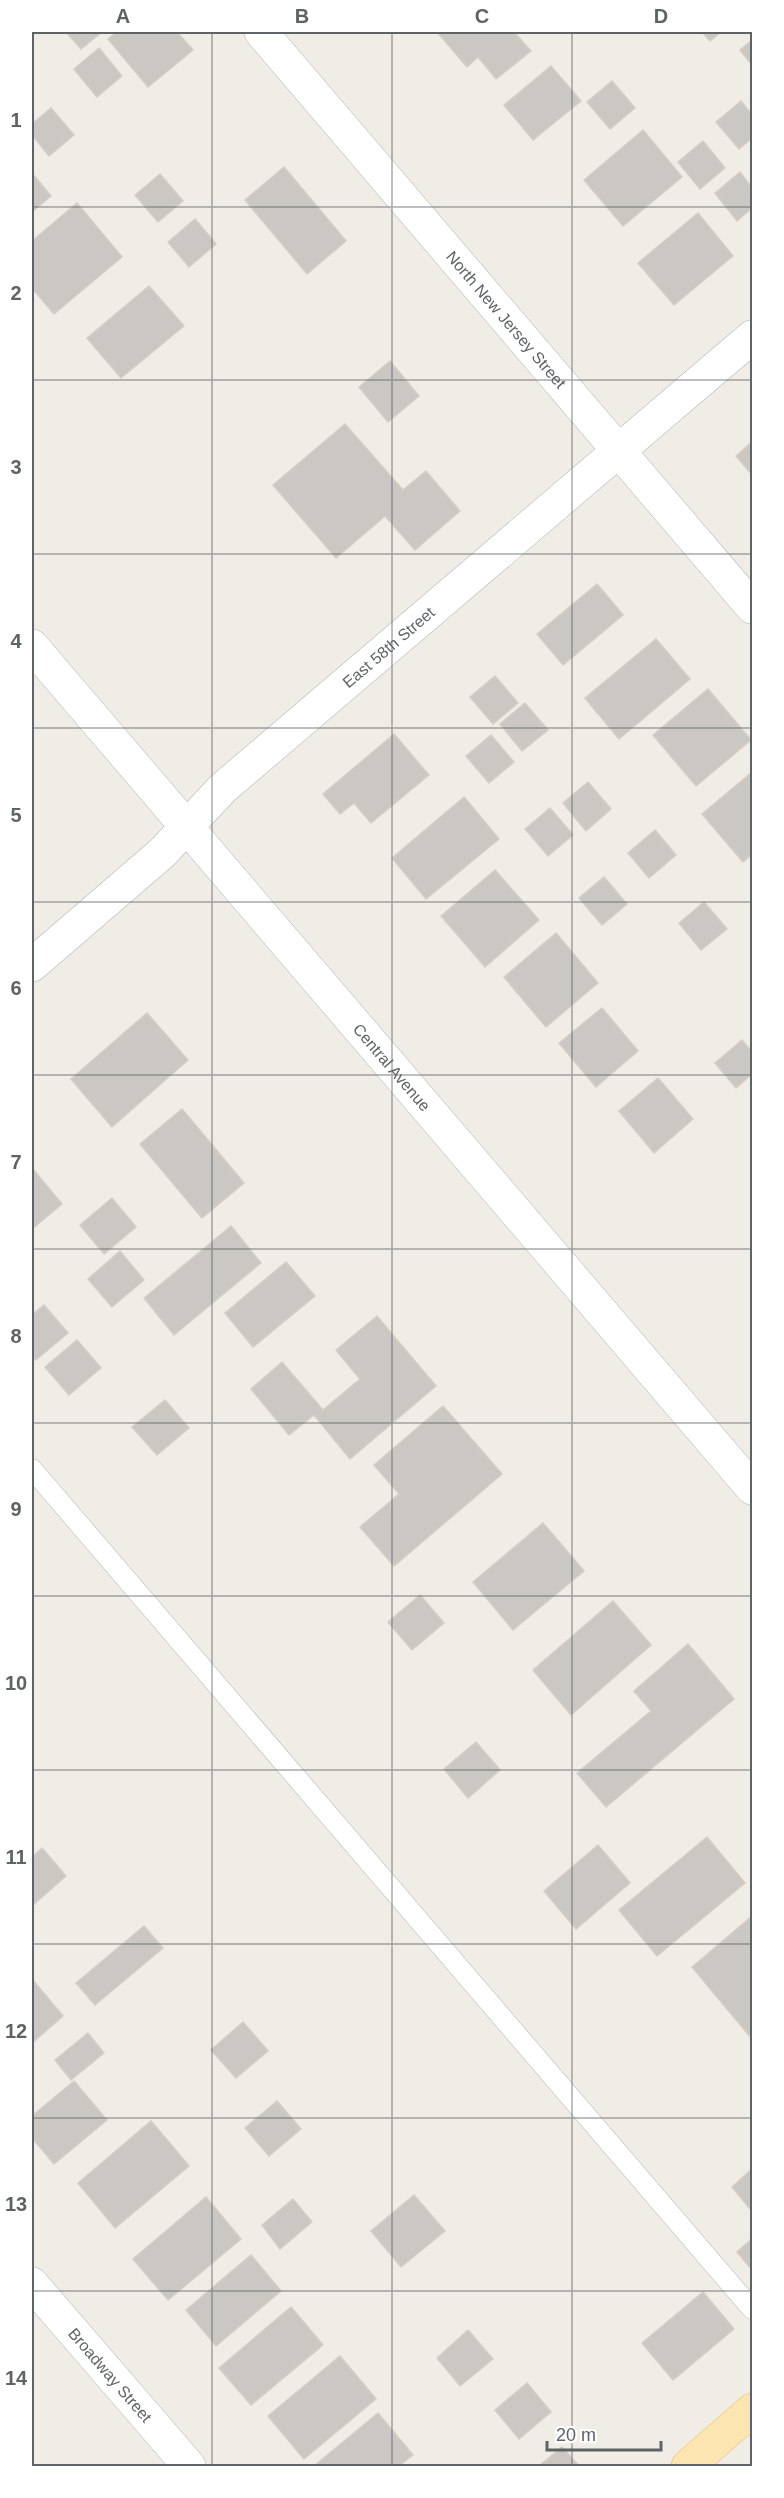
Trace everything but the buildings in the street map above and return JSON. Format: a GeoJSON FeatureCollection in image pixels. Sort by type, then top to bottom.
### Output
{"type":"FeatureCollection","features":[{"type":"Feature","properties":{"kind":"main road"},"geometry":{"type":"LineString","coordinates":[[688,2466],[753,2410]]}},
{"type":"Feature","properties":{"kind":"street","name":"North New Jersey Street"},"geometry":{"type":"LineString","coordinates":[[261,32],[753,607]]}},
{"type":"Feature","properties":{"kind":"street","name":"East 58th Street"},"geometry":{"type":"LineString","coordinates":[[32,965],[162,853],[223,788],[753,337]]}},
{"type":"Feature","properties":{"kind":"street","name":"Central Avenue"},"geometry":{"type":"LineString","coordinates":[[32,646],[753,1488]]}},
{"type":"Feature","properties":{"kind":"street","name":"Broadway Street"},"geometry":{"type":"LineString","coordinates":[[32,2284],[189,2466]]}},
{"type":"Feature","properties":{"kind":"lane"},"geometry":{"type":"LineString","coordinates":[[32,1469],[753,2309]]}}]}
